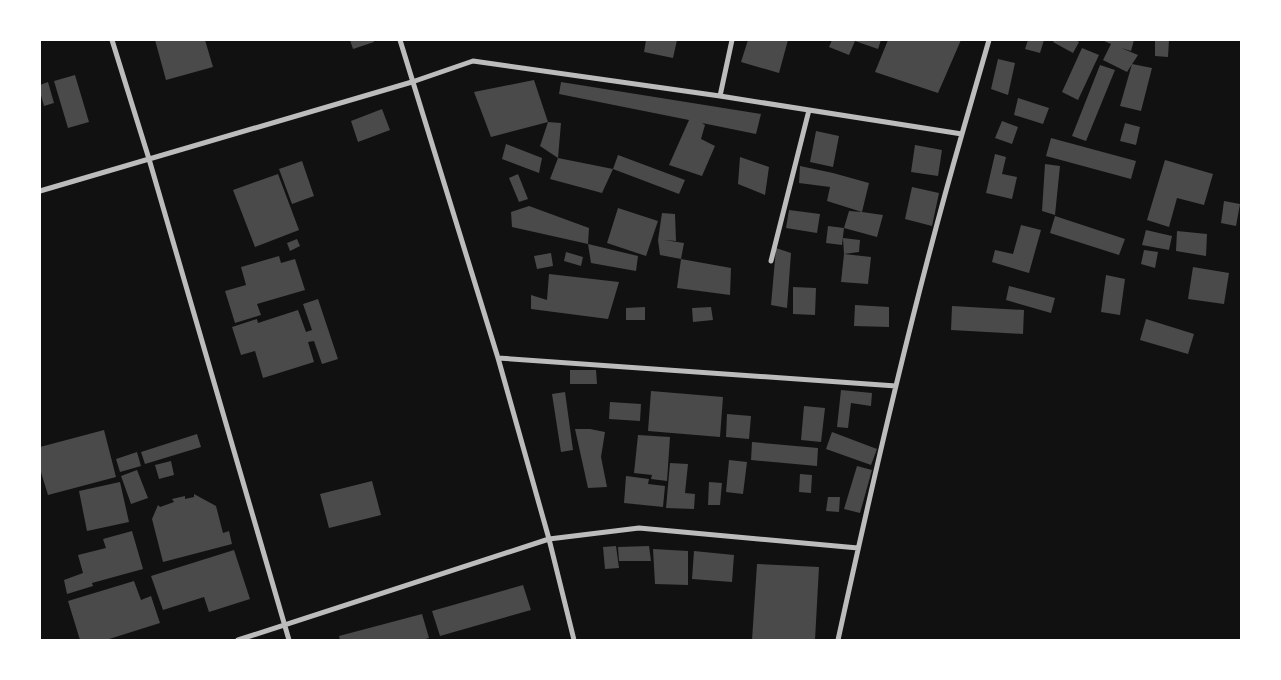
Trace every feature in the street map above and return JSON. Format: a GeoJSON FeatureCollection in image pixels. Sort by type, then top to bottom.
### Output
{"type":"FeatureCollection","features":[{"type":"Feature","properties":{"kind":"street"},"geometry":{"type":"LineString","coordinates":[[112,40],[149,159],[289,640]]}},
{"type":"Feature","properties":{"kind":"street"},"geometry":{"type":"LineString","coordinates":[[400,40],[498,358],[549,539],[574,640]]}},
{"type":"Feature","properties":{"kind":"street"},"geometry":{"type":"LineString","coordinates":[[720,96],[732,40]]}},
{"type":"Feature","properties":{"kind":"street"},"geometry":{"type":"LineString","coordinates":[[838,640],[896,386],[937,224],[989,40]]}},
{"type":"Feature","properties":{"kind":"street"},"geometry":{"type":"LineString","coordinates":[[40,191],[412,82],[473,61],[720,96],[962,134]]}},
{"type":"Feature","properties":{"kind":"street"},"geometry":{"type":"LineString","coordinates":[[771,261],[809,110]]}},
{"type":"Feature","properties":{"kind":"street"},"geometry":{"type":"LineString","coordinates":[[498,358],[896,386]]}},
{"type":"Feature","properties":{"kind":"street"},"geometry":{"type":"LineString","coordinates":[[238,640],[549,539],[639,528],[858,548]]}},
{"type":"Feature","properties":{"kind":"building"},"geometry":{"type":"Polygon","coordinates":[[[155,40],[205,40],[213,67],[166,80],[155,40]]]}},
{"type":"Feature","properties":{"kind":"building"},"geometry":{"type":"Polygon","coordinates":[[[350,40],[373,40],[374,42],[353,49],[350,40]]]}},
{"type":"Feature","properties":{"kind":"building"},"geometry":{"type":"Polygon","coordinates":[[[646,40],[677,40],[673,58],[644,52],[646,40]]]}},
{"type":"Feature","properties":{"kind":"building"},"geometry":{"type":"Polygon","coordinates":[[[748,40],[788,40],[779,73],[741,62],[748,40]]]}},
{"type":"Feature","properties":{"kind":"building"},"geometry":{"type":"Polygon","coordinates":[[[832,40],[881,40],[878,49],[855,41],[849,55],[829,47],[832,40]]]}},
{"type":"Feature","properties":{"kind":"building"},"geometry":{"type":"Polygon","coordinates":[[[888,40],[961,40],[938,93],[875,72],[888,40]]]}},
{"type":"Feature","properties":{"kind":"building"},"geometry":{"type":"Polygon","coordinates":[[[1028,40],[1044,40],[1040,53],[1025,49],[1028,40]]]}},
{"type":"Feature","properties":{"kind":"building"},"geometry":{"type":"Polygon","coordinates":[[[1054,40],[1076,40],[1079,42],[1073,53],[1053,42],[1054,40]]]}},
{"type":"Feature","properties":{"kind":"building"},"geometry":{"type":"Polygon","coordinates":[[[1102,40],[1134,40],[1131,51],[1121,48],[1138,55],[1127,72],[1103,60],[1111,44],[1102,40]]]}},
{"type":"Feature","properties":{"kind":"building"},"geometry":{"type":"Polygon","coordinates":[[[1155,40],[1169,40],[1168,57],[1155,56],[1155,40]]]}},
{"type":"Feature","properties":{"kind":"building"},"geometry":{"type":"Polygon","coordinates":[[[1082,48],[1099,55],[1078,100],[1062,92],[1082,48]]]}},
{"type":"Feature","properties":{"kind":"building"},"geometry":{"type":"Polygon","coordinates":[[[998,59],[1015,63],[1008,95],[991,89],[998,59]]]}},
{"type":"Feature","properties":{"kind":"building"},"geometry":{"type":"Polygon","coordinates":[[[1132,64],[1152,68],[1141,111],[1120,106],[1132,64]]]}},
{"type":"Feature","properties":{"kind":"building"},"geometry":{"type":"Polygon","coordinates":[[[1100,65],[1115,70],[1086,141],[1072,136],[1100,65]]]}},
{"type":"Feature","properties":{"kind":"building"},"geometry":{"type":"Polygon","coordinates":[[[75,75],[89,122],[68,128],[54,81],[75,75]]]}},
{"type":"Feature","properties":{"kind":"building"},"geometry":{"type":"Polygon","coordinates":[[[534,80],[548,122],[491,137],[474,92],[534,80]]]}},
{"type":"Feature","properties":{"kind":"building"},"geometry":{"type":"Polygon","coordinates":[[[48,82],[54,103],[44,106],[40,85],[48,82]]]}},
{"type":"Feature","properties":{"kind":"building"},"geometry":{"type":"Polygon","coordinates":[[[561,82],[761,114],[756,134],[702,123],[705,125],[701,139],[715,146],[702,176],[669,165],[689,120],[559,94],[561,82]]]}},
{"type":"Feature","properties":{"kind":"building"},"geometry":{"type":"Polygon","coordinates":[[[1018,98],[1049,108],[1043,124],[1014,115],[1018,98]]]}},
{"type":"Feature","properties":{"kind":"building"},"geometry":{"type":"Polygon","coordinates":[[[382,109],[390,130],[358,142],[351,121],[382,109]]]}},
{"type":"Feature","properties":{"kind":"building"},"geometry":{"type":"Polygon","coordinates":[[[1002,121],[1018,127],[1012,144],[995,138],[1002,121]]]}},
{"type":"Feature","properties":{"kind":"building"},"geometry":{"type":"Polygon","coordinates":[[[548,122],[561,123],[558,158],[540,146],[548,122]]]}},
{"type":"Feature","properties":{"kind":"building"},"geometry":{"type":"Polygon","coordinates":[[[1125,123],[1140,127],[1136,145],[1120,141],[1125,123]]]}},
{"type":"Feature","properties":{"kind":"building"},"geometry":{"type":"Polygon","coordinates":[[[816,131],[839,136],[833,167],[810,162],[816,131]]]}},
{"type":"Feature","properties":{"kind":"building"},"geometry":{"type":"Polygon","coordinates":[[[1051,138],[1136,161],[1131,179],[1046,156],[1051,138]]]}},
{"type":"Feature","properties":{"kind":"building"},"geometry":{"type":"Polygon","coordinates":[[[506,144],[542,158],[539,173],[502,159],[506,144]]]}},
{"type":"Feature","properties":{"kind":"building"},"geometry":{"type":"Polygon","coordinates":[[[915,145],[942,150],[938,176],[911,172],[915,145]]]}},
{"type":"Feature","properties":{"kind":"building"},"geometry":{"type":"Polygon","coordinates":[[[995,154],[1006,157],[1002,174],[1017,177],[1012,199],[986,193],[995,154]]]}},
{"type":"Feature","properties":{"kind":"building"},"geometry":{"type":"Polygon","coordinates":[[[618,155],[685,180],[679,194],[613,169],[618,155]]]}},
{"type":"Feature","properties":{"kind":"building"},"geometry":{"type":"Polygon","coordinates":[[[740,157],[769,167],[765,195],[738,184],[740,157]]]}},
{"type":"Feature","properties":{"kind":"building"},"geometry":{"type":"Polygon","coordinates":[[[558,158],[613,169],[602,193],[550,179],[558,158]]]}},
{"type":"Feature","properties":{"kind":"building"},"geometry":{"type":"Polygon","coordinates":[[[1165,160],[1213,174],[1204,205],[1177,198],[1169,227],[1147,220],[1165,160]]]}},
{"type":"Feature","properties":{"kind":"building"},"geometry":{"type":"Polygon","coordinates":[[[302,161],[314,196],[292,204],[279,169],[302,161]]]}},
{"type":"Feature","properties":{"kind":"building"},"geometry":{"type":"Polygon","coordinates":[[[1045,164],[1060,166],[1055,215],[1042,211],[1045,164]]]}},
{"type":"Feature","properties":{"kind":"building"},"geometry":{"type":"Polygon","coordinates":[[[800,166],[869,183],[862,212],[827,201],[830,187],[799,183],[800,166]]]}},
{"type":"Feature","properties":{"kind":"building"},"geometry":{"type":"Polygon","coordinates":[[[278,174],[299,230],[255,247],[233,190],[278,174]]]}},
{"type":"Feature","properties":{"kind":"building"},"geometry":{"type":"Polygon","coordinates":[[[518,174],[528,199],[519,202],[509,178],[518,174]]]}},
{"type":"Feature","properties":{"kind":"building"},"geometry":{"type":"Polygon","coordinates":[[[912,187],[939,193],[932,226],[905,219],[912,187]]]}},
{"type":"Feature","properties":{"kind":"building"},"geometry":{"type":"Polygon","coordinates":[[[1224,201],[1240,204],[1236,226],[1221,223],[1224,201]]]}},
{"type":"Feature","properties":{"kind":"building"},"geometry":{"type":"Polygon","coordinates":[[[529,206],[589,228],[588,244],[512,227],[511,212],[529,206]]]}},
{"type":"Feature","properties":{"kind":"building"},"geometry":{"type":"Polygon","coordinates":[[[618,208],[658,221],[646,256],[607,243],[618,208]]]}},
{"type":"Feature","properties":{"kind":"building"},"geometry":{"type":"Polygon","coordinates":[[[789,210],[820,214],[817,233],[786,228],[789,210]]]}},
{"type":"Feature","properties":{"kind":"building"},"geometry":{"type":"Polygon","coordinates":[[[849,211],[883,215],[877,237],[844,228],[849,211]]]}},
{"type":"Feature","properties":{"kind":"building"},"geometry":{"type":"Polygon","coordinates":[[[662,213],[675,214],[676,241],[664,240],[684,243],[681,259],[660,255],[658,240],[662,213]]]}},
{"type":"Feature","properties":{"kind":"building"},"geometry":{"type":"Polygon","coordinates":[[[1055,216],[1125,239],[1119,255],[1050,233],[1055,216]]]}},
{"type":"Feature","properties":{"kind":"building"},"geometry":{"type":"Polygon","coordinates":[[[1021,225],[1041,230],[1029,273],[992,262],[995,250],[1013,254],[1021,225]]]}},
{"type":"Feature","properties":{"kind":"building"},"geometry":{"type":"Polygon","coordinates":[[[828,226],[844,228],[842,245],[826,243],[828,226]]]}},
{"type":"Feature","properties":{"kind":"building"},"geometry":{"type":"Polygon","coordinates":[[[1146,230],[1172,236],[1169,250],[1142,245],[1146,230]]]}},
{"type":"Feature","properties":{"kind":"building"},"geometry":{"type":"Polygon","coordinates":[[[1177,231],[1207,234],[1206,256],[1176,251],[1177,231]]]}},
{"type":"Feature","properties":{"kind":"building"},"geometry":{"type":"Polygon","coordinates":[[[843,238],[860,240],[859,252],[844,254],[843,238]]]}},
{"type":"Feature","properties":{"kind":"building"},"geometry":{"type":"Polygon","coordinates":[[[297,239],[300,246],[290,251],[287,243],[297,239]]]}},
{"type":"Feature","properties":{"kind":"building"},"geometry":{"type":"Polygon","coordinates":[[[588,244],[638,256],[636,271],[591,263],[588,244]]]}},
{"type":"Feature","properties":{"kind":"building"},"geometry":{"type":"Polygon","coordinates":[[[776,248],[791,253],[787,308],[771,305],[776,248]]]}},
{"type":"Feature","properties":{"kind":"building"},"geometry":{"type":"Polygon","coordinates":[[[1144,250],[1158,252],[1155,268],[1141,264],[1144,250]]]}},
{"type":"Feature","properties":{"kind":"building"},"geometry":{"type":"Polygon","coordinates":[[[566,252],[583,257],[581,266],[564,261],[566,252]]]}},
{"type":"Feature","properties":{"kind":"building"},"geometry":{"type":"Polygon","coordinates":[[[551,253],[553,266],[537,269],[534,256],[551,253]]]}},
{"type":"Feature","properties":{"kind":"building"},"geometry":{"type":"Polygon","coordinates":[[[844,254],[871,257],[868,284],[841,282],[844,254]]]}},
{"type":"Feature","properties":{"kind":"building"},"geometry":{"type":"Polygon","coordinates":[[[279,256],[281,263],[295,259],[305,290],[257,304],[261,315],[235,323],[225,291],[246,285],[241,267],[279,256]]]}},
{"type":"Feature","properties":{"kind":"building"},"geometry":{"type":"Polygon","coordinates":[[[681,259],[731,268],[730,295],[677,288],[681,259]]]}},
{"type":"Feature","properties":{"kind":"building"},"geometry":{"type":"Polygon","coordinates":[[[1193,267],[1229,273],[1224,304],[1188,299],[1193,267]]]}},
{"type":"Feature","properties":{"kind":"building"},"geometry":{"type":"Polygon","coordinates":[[[549,274],[619,282],[608,319],[531,309],[531,295],[547,300],[549,274]]]}},
{"type":"Feature","properties":{"kind":"building"},"geometry":{"type":"Polygon","coordinates":[[[1106,275],[1125,279],[1120,315],[1101,312],[1106,275]]]}},
{"type":"Feature","properties":{"kind":"building"},"geometry":{"type":"Polygon","coordinates":[[[1009,286],[1055,298],[1051,313],[1006,300],[1009,286]]]}},
{"type":"Feature","properties":{"kind":"building"},"geometry":{"type":"Polygon","coordinates":[[[793,287],[816,288],[815,315],[793,314],[793,287]]]}},
{"type":"Feature","properties":{"kind":"building"},"geometry":{"type":"Polygon","coordinates":[[[318,299],[338,359],[322,364],[314,341],[308,342],[314,362],[263,378],[255,351],[241,355],[232,327],[257,319],[258,323],[298,310],[306,332],[312,330],[303,304],[318,299]]]}},
{"type":"Feature","properties":{"kind":"building"},"geometry":{"type":"Polygon","coordinates":[[[855,305],[889,307],[889,327],[854,326],[855,305]]]}},
{"type":"Feature","properties":{"kind":"building"},"geometry":{"type":"Polygon","coordinates":[[[952,306],[1024,310],[1023,334],[951,330],[952,306]]]}},
{"type":"Feature","properties":{"kind":"building"},"geometry":{"type":"Polygon","coordinates":[[[645,307],[645,320],[626,320],[626,308],[645,307]]]}},
{"type":"Feature","properties":{"kind":"building"},"geometry":{"type":"Polygon","coordinates":[[[711,307],[713,320],[693,322],[692,308],[711,307]]]}},
{"type":"Feature","properties":{"kind":"building"},"geometry":{"type":"Polygon","coordinates":[[[1146,319],[1194,334],[1188,354],[1140,340],[1146,319]]]}},
{"type":"Feature","properties":{"kind":"building"},"geometry":{"type":"Polygon","coordinates":[[[570,370],[596,370],[597,384],[570,384],[570,370]]]}},
{"type":"Feature","properties":{"kind":"building"},"geometry":{"type":"Polygon","coordinates":[[[841,390],[872,393],[871,406],[851,403],[848,428],[837,427],[841,390]]]}},
{"type":"Feature","properties":{"kind":"building"},"geometry":{"type":"Polygon","coordinates":[[[651,391],[723,397],[720,437],[648,431],[651,391]]]}},
{"type":"Feature","properties":{"kind":"building"},"geometry":{"type":"Polygon","coordinates":[[[565,392],[573,450],[561,452],[552,394],[565,392]]]}},
{"type":"Feature","properties":{"kind":"building"},"geometry":{"type":"Polygon","coordinates":[[[610,402],[641,404],[640,421],[609,419],[610,402]]]}},
{"type":"Feature","properties":{"kind":"building"},"geometry":{"type":"Polygon","coordinates":[[[804,406],[825,408],[821,442],[801,440],[804,406]]]}},
{"type":"Feature","properties":{"kind":"building"},"geometry":{"type":"Polygon","coordinates":[[[727,414],[751,416],[749,439],[726,437],[727,414]]]}},
{"type":"Feature","properties":{"kind":"building"},"geometry":{"type":"Polygon","coordinates":[[[575,429],[605,432],[601,457],[607,487],[588,488],[575,429]]]}},
{"type":"Feature","properties":{"kind":"building"},"geometry":{"type":"Polygon","coordinates":[[[104,430],[116,477],[48,495],[40,469],[40,447],[104,430]]]}},
{"type":"Feature","properties":{"kind":"building"},"geometry":{"type":"Polygon","coordinates":[[[832,432],[877,449],[871,465],[826,449],[832,432]]]}},
{"type":"Feature","properties":{"kind":"building"},"geometry":{"type":"Polygon","coordinates":[[[197,434],[201,447],[145,464],[141,452],[197,434]]]}},
{"type":"Feature","properties":{"kind":"building"},"geometry":{"type":"Polygon","coordinates":[[[638,435],[670,437],[667,481],[651,479],[652,475],[634,473],[638,435]]]}},
{"type":"Feature","properties":{"kind":"building"},"geometry":{"type":"Polygon","coordinates":[[[752,442],[818,448],[817,466],[751,460],[752,442]]]}},
{"type":"Feature","properties":{"kind":"building"},"geometry":{"type":"Polygon","coordinates":[[[137,452],[141,466],[120,472],[116,459],[137,452]]]}},
{"type":"Feature","properties":{"kind":"building"},"geometry":{"type":"Polygon","coordinates":[[[729,460],[747,462],[743,494],[726,492],[729,460]]]}},
{"type":"Feature","properties":{"kind":"building"},"geometry":{"type":"Polygon","coordinates":[[[171,461],[174,475],[159,479],[155,465],[171,461]]]}},
{"type":"Feature","properties":{"kind":"building"},"geometry":{"type":"Polygon","coordinates":[[[670,463],[688,464],[685,493],[695,494],[694,509],[666,508],[670,463]]]}},
{"type":"Feature","properties":{"kind":"building"},"geometry":{"type":"Polygon","coordinates":[[[857,466],[872,470],[860,513],[844,509],[857,466]]]}},
{"type":"Feature","properties":{"kind":"building"},"geometry":{"type":"Polygon","coordinates":[[[137,470],[148,498],[131,504],[121,476],[137,470]]]}},
{"type":"Feature","properties":{"kind":"building"},"geometry":{"type":"Polygon","coordinates":[[[800,474],[812,475],[811,493],[799,492],[800,474]]]}},
{"type":"Feature","properties":{"kind":"building"},"geometry":{"type":"Polygon","coordinates":[[[626,476],[649,479],[648,484],[665,486],[663,507],[624,503],[626,476]]]}},
{"type":"Feature","properties":{"kind":"building"},"geometry":{"type":"Polygon","coordinates":[[[372,481],[381,515],[329,528],[320,494],[372,481]]]}},
{"type":"Feature","properties":{"kind":"building"},"geometry":{"type":"Polygon","coordinates":[[[120,482],[129,522],[87,531],[79,491],[120,482]]]}},
{"type":"Feature","properties":{"kind":"building"},"geometry":{"type":"Polygon","coordinates":[[[709,482],[722,483],[720,505],[708,505],[709,482]]]}},
{"type":"Feature","properties":{"kind":"building"},"geometry":{"type":"Polygon","coordinates":[[[194,494],[216,506],[223,533],[229,531],[232,544],[163,562],[152,519],[158,505],[160,507],[174,502],[172,499],[185,496],[185,499],[194,497],[194,494]]]}},
{"type":"Feature","properties":{"kind":"building"},"geometry":{"type":"Polygon","coordinates":[[[828,497],[840,497],[839,512],[826,511],[828,497]]]}},
{"type":"Feature","properties":{"kind":"building"},"geometry":{"type":"Polygon","coordinates":[[[132,531],[143,569],[92,583],[93,586],[67,594],[64,580],[83,573],[78,555],[106,548],[103,539],[132,531]]]}},
{"type":"Feature","properties":{"kind":"building"},"geometry":{"type":"Polygon","coordinates":[[[616,546],[619,568],[605,569],[603,547],[616,546]]]}},
{"type":"Feature","properties":{"kind":"building"},"geometry":{"type":"Polygon","coordinates":[[[649,546],[651,561],[619,561],[618,547],[649,546]]]}},
{"type":"Feature","properties":{"kind":"building"},"geometry":{"type":"Polygon","coordinates":[[[653,549],[688,551],[688,585],[655,584],[653,549]]]}},
{"type":"Feature","properties":{"kind":"building"},"geometry":{"type":"Polygon","coordinates":[[[234,550],[250,599],[209,612],[204,597],[163,610],[151,576],[234,550]]]}},
{"type":"Feature","properties":{"kind":"building"},"geometry":{"type":"Polygon","coordinates":[[[694,551],[734,555],[732,582],[692,579],[694,551]]]}},
{"type":"Feature","properties":{"kind":"building"},"geometry":{"type":"Polygon","coordinates":[[[757,564],[819,567],[815,640],[752,640],[757,564]]]}},
{"type":"Feature","properties":{"kind":"building"},"geometry":{"type":"Polygon","coordinates":[[[134,581],[141,600],[151,596],[160,623],[106,640],[80,640],[68,601],[134,581]]]}},
{"type":"Feature","properties":{"kind":"building"},"geometry":{"type":"Polygon","coordinates":[[[523,585],[531,610],[440,636],[432,611],[523,585]]]}},
{"type":"Feature","properties":{"kind":"building"},"geometry":{"type":"Polygon","coordinates":[[[422,614],[429,638],[422,640],[340,640],[339,636],[422,614]]]}}]}
